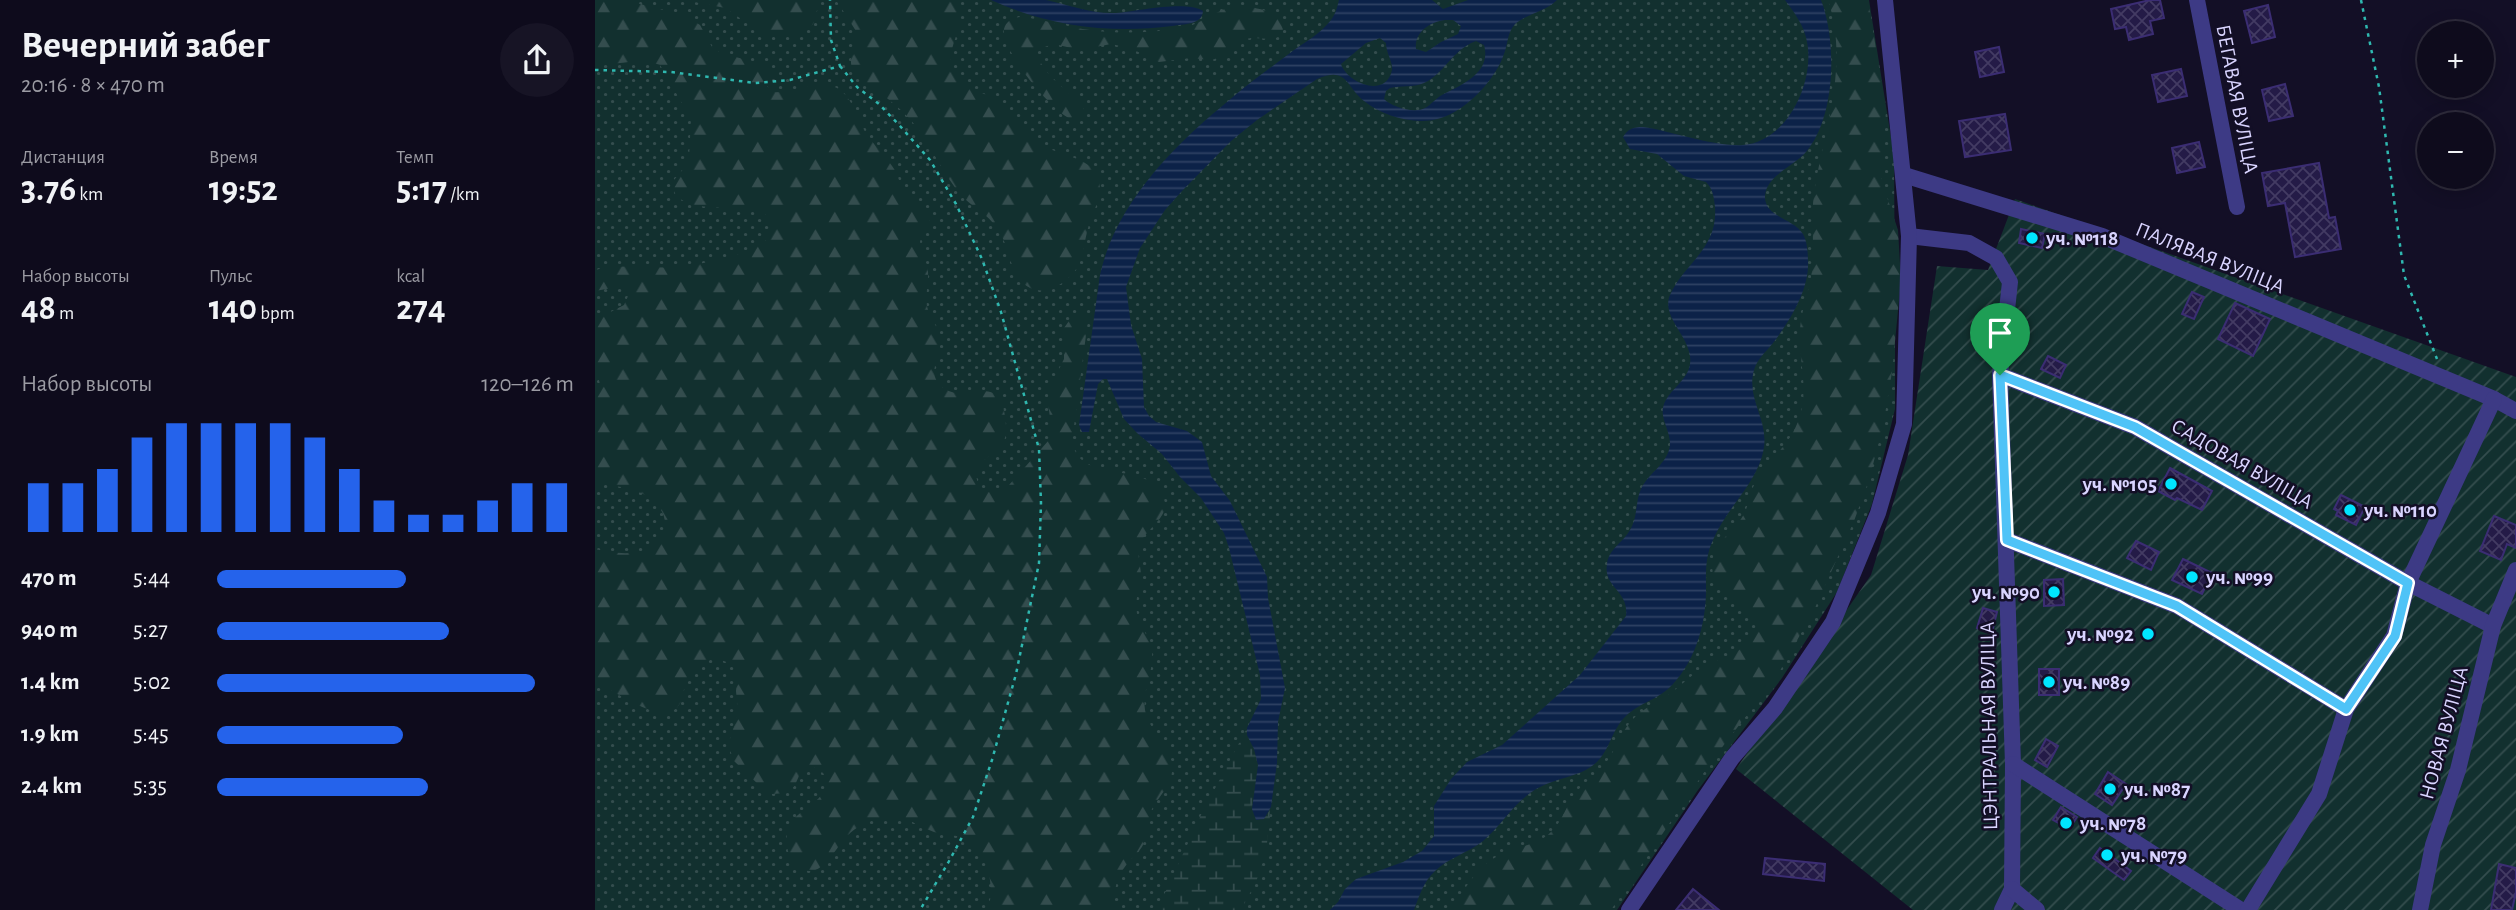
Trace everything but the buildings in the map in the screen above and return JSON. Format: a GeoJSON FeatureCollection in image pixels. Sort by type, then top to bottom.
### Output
{"type":"FeatureCollection","features":[{"type":"Feature","properties":{"kind":"street"},"geometry":{"type":"LineString","coordinates":[[1629,910],[1732,758],[1782,697],[1833,622],[1878,513],[1904,424],[1909,236],[1885,0]]}},
{"type":"Feature","properties":{"kind":"street","name":"БЕГАВАЯ ВУЛІЦА"},"geometry":{"type":"LineString","coordinates":[[2197,0],[2237,207]]}},
{"type":"Feature","properties":{"kind":"street","name":"ПАЛЯВАЯ ВУЛІЦА"},"geometry":{"type":"LineString","coordinates":[[1904,175],[2102,236],[2494,399]]}},
{"type":"Feature","properties":{"kind":"street","name":"ЦЭНТРАЛЬНАЯ ВУЛІЦА"},"geometry":{"type":"LineString","coordinates":[[1909,236],[1969,243],[1996,258],[2010,282],[2000,375],[2013,764],[2012,889],[2002,910]]}},
{"type":"Feature","properties":{"kind":"street","name":"САДОВАЯ ВУЛІЦА"},"geometry":{"type":"LineString","coordinates":[[2000,375],[2135,427],[2408,583],[2493,626]]}},
{"type":"Feature","properties":{"kind":"street"},"geometry":{"type":"LineString","coordinates":[[2248,910],[2319,794],[2346,709],[2395,636],[2408,583],[2494,399],[2516,411]]}},
{"type":"Feature","properties":{"kind":"street"},"geometry":{"type":"LineString","coordinates":[[2007,540],[2177,606],[2346,709]]}},
{"type":"Feature","properties":{"kind":"street","name":"НОВАЯ ВУЛІЦА"},"geometry":{"type":"LineString","coordinates":[[2420,910],[2433,845],[2458,770],[2493,626],[2516,570]]}},
{"type":"Feature","properties":{"kind":"street"},"geometry":{"type":"LineString","coordinates":[[2013,764],[2241,910]]}},
{"type":"Feature","properties":{"kind":"street"},"geometry":{"type":"LineString","coordinates":[[2012,889],[2037,910]]}},
{"type":"Feature","properties":{"kind":"path"},"geometry":{"type":"LineString","coordinates":[[830,0],[831,40],[840,66],[857,87],[879,104],[930,160],[956,204],[982,260],[1001,312],[1039,449],[1039,563],[1016,674],[973,817],[920,910]]}},
{"type":"Feature","properties":{"kind":"path"},"geometry":{"type":"LineString","coordinates":[[2361,0],[2379,86],[2404,275],[2444,378]]}},
{"type":"Feature","properties":{"kind":"path"},"geometry":{"type":"LineString","coordinates":[[595,70],[671,72],[755,83],[790,80],[840,66]]}},
{"type":"Feature","properties":{"kind":"green space"},"geometry":{"type":"Polygon","coordinates":[[[595,0],[1869,0],[1894,156],[1895,409],[1872,504],[1837,592],[1782,678],[1698,790],[1617,910],[595,910],[595,0]]]}},
{"type":"Feature","properties":{"kind":"green space"},"geometry":{"type":"Polygon","coordinates":[[[595,0],[625,0],[686,16],[700,25],[712,47],[721,53],[769,66],[773,74],[766,85],[773,92],[821,84],[837,88],[847,97],[866,133],[896,172],[904,192],[926,209],[930,220],[929,229],[920,241],[928,272],[927,305],[940,340],[935,368],[936,379],[952,392],[981,391],[1001,398],[1006,423],[1005,438],[997,450],[981,463],[976,475],[978,483],[986,492],[998,491],[1009,485],[1049,440],[1049,389],[1064,359],[1064,328],[1074,314],[1082,314],[1088,320],[1072,441],[1078,455],[1088,464],[1145,479],[1156,486],[1165,506],[1161,517],[1140,544],[1138,552],[1141,580],[1136,607],[1152,652],[1145,710],[1151,726],[1170,755],[1172,772],[1167,787],[1152,809],[1143,845],[1125,866],[1119,878],[1115,890],[1115,910],[988,910],[990,880],[980,852],[961,837],[934,832],[896,817],[875,820],[858,827],[821,867],[807,871],[799,868],[793,863],[788,851],[789,827],[794,819],[824,792],[828,782],[818,769],[806,768],[802,769],[791,790],[772,794],[734,761],[728,745],[738,713],[737,677],[733,666],[718,660],[697,665],[687,679],[680,703],[669,712],[652,711],[642,707],[595,681],[595,549],[619,553],[644,551],[659,542],[665,521],[658,506],[646,495],[595,483],[595,397],[600,384],[595,365],[595,320],[624,305],[629,294],[623,286],[595,291],[595,270],[615,267],[677,267],[714,261],[757,246],[766,240],[773,225],[760,211],[698,206],[676,196],[674,180],[689,158],[691,119],[660,65],[637,61],[595,65],[595,0]]]}},
{"type":"Feature","properties":{"kind":"green space"},"geometry":{"type":"Polygon","coordinates":[[[685,0],[820,0],[813,24],[791,36],[767,34],[725,8],[685,0]]]}},
{"type":"Feature","properties":{"kind":"green space"},"geometry":{"type":"Polygon","coordinates":[[[836,0],[953,0],[960,19],[951,56],[955,75],[965,85],[1004,104],[1039,143],[1084,162],[1095,172],[1100,187],[1097,202],[1079,264],[1065,281],[1050,289],[1035,290],[1020,280],[998,230],[961,195],[915,125],[888,99],[862,82],[854,73],[851,59],[856,31],[836,0]]]}},
{"type":"Feature","properties":{"kind":"green space"},"geometry":{"type":"Polygon","coordinates":[[[1828,0],[1868,0],[1886,110],[1881,179],[1898,230],[1901,280],[1892,372],[1883,426],[1869,480],[1854,521],[1814,610],[1777,676],[1713,759],[1611,910],[1447,910],[1487,863],[1503,853],[1538,841],[1551,832],[1578,790],[1603,767],[1636,716],[1699,670],[1735,652],[1751,639],[1756,627],[1754,617],[1719,586],[1713,574],[1713,559],[1721,542],[1744,515],[1753,487],[1793,432],[1801,411],[1804,388],[1800,330],[1812,270],[1814,197],[1836,70],[1834,24],[1828,0]]]}},
{"type":"Feature","properties":{"kind":"green space"},"geometry":{"type":"Polygon","coordinates":[[[1241,6],[1274,15],[1279,19],[1283,32],[1272,39],[1241,40],[1225,55],[1212,60],[1190,58],[1159,62],[1130,48],[1111,44],[1080,50],[1054,44],[1038,49],[1036,56],[1050,76],[1083,106],[1083,115],[1077,121],[1056,109],[1031,82],[1010,51],[1005,38],[1006,24],[1020,17],[1090,30],[1144,32],[1186,27],[1224,10],[1241,6]]]}},
{"type":"Feature","properties":{"kind":"green space"},"geometry":{"type":"Polygon","coordinates":[[[2015,199],[2516,377],[2516,910],[1913,910],[1736,769],[1871,575],[1908,455],[1937,266],[1988,270],[2015,199]]]}},
{"type":"Feature","properties":{"kind":"green space"},"geometry":{"type":"Polygon","coordinates":[[[1247,728],[1257,768],[1252,809],[1267,815],[1271,807],[1266,852],[1256,882],[1241,910],[1157,910],[1201,815],[1247,728]]]}},
{"type":"Feature","properties":{"kind":"water"},"geometry":{"type":"Polygon","coordinates":[[[991,0],[1046,0],[1107,13],[1174,6],[1203,11],[1199,19],[1187,24],[1149,28],[1103,28],[1057,22],[991,0]]]}},
{"type":"Feature","properties":{"kind":"water"},"geometry":{"type":"Polygon","coordinates":[[[1339,0],[1432,0],[1443,9],[1468,0],[1557,0],[1515,24],[1510,31],[1500,64],[1487,84],[1461,108],[1441,118],[1422,121],[1391,116],[1364,101],[1340,76],[1317,79],[1231,141],[1165,210],[1140,248],[1126,287],[1131,325],[1142,359],[1144,407],[1156,422],[1187,431],[1202,442],[1211,476],[1230,501],[1267,577],[1268,598],[1285,688],[1278,722],[1277,763],[1271,807],[1264,819],[1256,820],[1252,809],[1258,765],[1247,728],[1261,699],[1260,675],[1224,533],[1201,498],[1162,454],[1124,419],[1107,379],[1098,384],[1089,432],[1082,432],[1079,425],[1100,275],[1108,249],[1133,201],[1186,138],[1243,88],[1323,28],[1333,17],[1339,0]],[[1453,20],[1434,23],[1420,33],[1416,49],[1426,52],[1458,34],[1461,26],[1453,20]],[[1380,38],[1366,43],[1341,64],[1358,82],[1375,86],[1382,84],[1392,70],[1386,43],[1380,38]],[[1476,41],[1468,45],[1431,79],[1416,85],[1390,88],[1384,99],[1403,109],[1420,110],[1466,82],[1479,70],[1485,55],[1484,45],[1476,41]]]}},
{"type":"Feature","properties":{"kind":"water"},"geometry":{"type":"Polygon","coordinates":[[[1785,0],[1821,0],[1830,36],[1831,78],[1823,119],[1816,137],[1801,157],[1775,177],[1765,196],[1769,209],[1793,224],[1803,234],[1807,250],[1807,277],[1791,317],[1759,359],[1754,370],[1753,390],[1763,427],[1764,447],[1756,472],[1710,546],[1706,602],[1702,628],[1694,652],[1673,684],[1623,719],[1598,761],[1580,773],[1531,792],[1483,841],[1431,875],[1414,910],[1330,910],[1356,879],[1403,862],[1422,851],[1434,836],[1434,806],[1451,779],[1467,762],[1502,745],[1580,675],[1626,616],[1624,600],[1609,579],[1608,558],[1633,525],[1641,489],[1669,450],[1663,415],[1664,404],[1689,370],[1690,355],[1669,312],[1668,304],[1676,283],[1706,245],[1715,221],[1715,207],[1712,191],[1706,182],[1684,176],[1657,154],[1630,149],[1623,137],[1631,129],[1643,127],[1719,144],[1743,145],[1759,141],[1773,133],[1795,107],[1807,75],[1807,42],[1804,31],[1785,0]]]}},
{"type":"Feature","properties":{"kind":"place","name":"уч. №118"},"geometry":{"type":"Point","coordinates":[2032,238]}},
{"type":"Feature","properties":{"kind":"place","name":"уч. №105"},"geometry":{"type":"Point","coordinates":[2171,484]}},
{"type":"Feature","properties":{"kind":"place","name":"уч. №110"},"geometry":{"type":"Point","coordinates":[2350,510]}},
{"type":"Feature","properties":{"kind":"place","name":"уч. №99"},"geometry":{"type":"Point","coordinates":[2192,577]}},
{"type":"Feature","properties":{"kind":"place","name":"уч. №90"},"geometry":{"type":"Point","coordinates":[2054,592]}},
{"type":"Feature","properties":{"kind":"place","name":"уч. №92"},"geometry":{"type":"Point","coordinates":[2148,634]}},
{"type":"Feature","properties":{"kind":"place","name":"уч. №89"},"geometry":{"type":"Point","coordinates":[2049,682]}},
{"type":"Feature","properties":{"kind":"place","name":"уч. №87"},"geometry":{"type":"Point","coordinates":[2110,789]}},
{"type":"Feature","properties":{"kind":"place","name":"уч. №78"},"geometry":{"type":"Point","coordinates":[2066,823]}},
{"type":"Feature","properties":{"kind":"place","name":"уч. №79"},"geometry":{"type":"Point","coordinates":[2107,855]}},
{"type":"Feature","properties":{"kind":"route"},"geometry":{"type":"LineString","coordinates":[[2000,375],[2135,427],[2408,583],[2395,636],[2346,709],[2177,606],[2007,540],[2000,375]]}}]}
